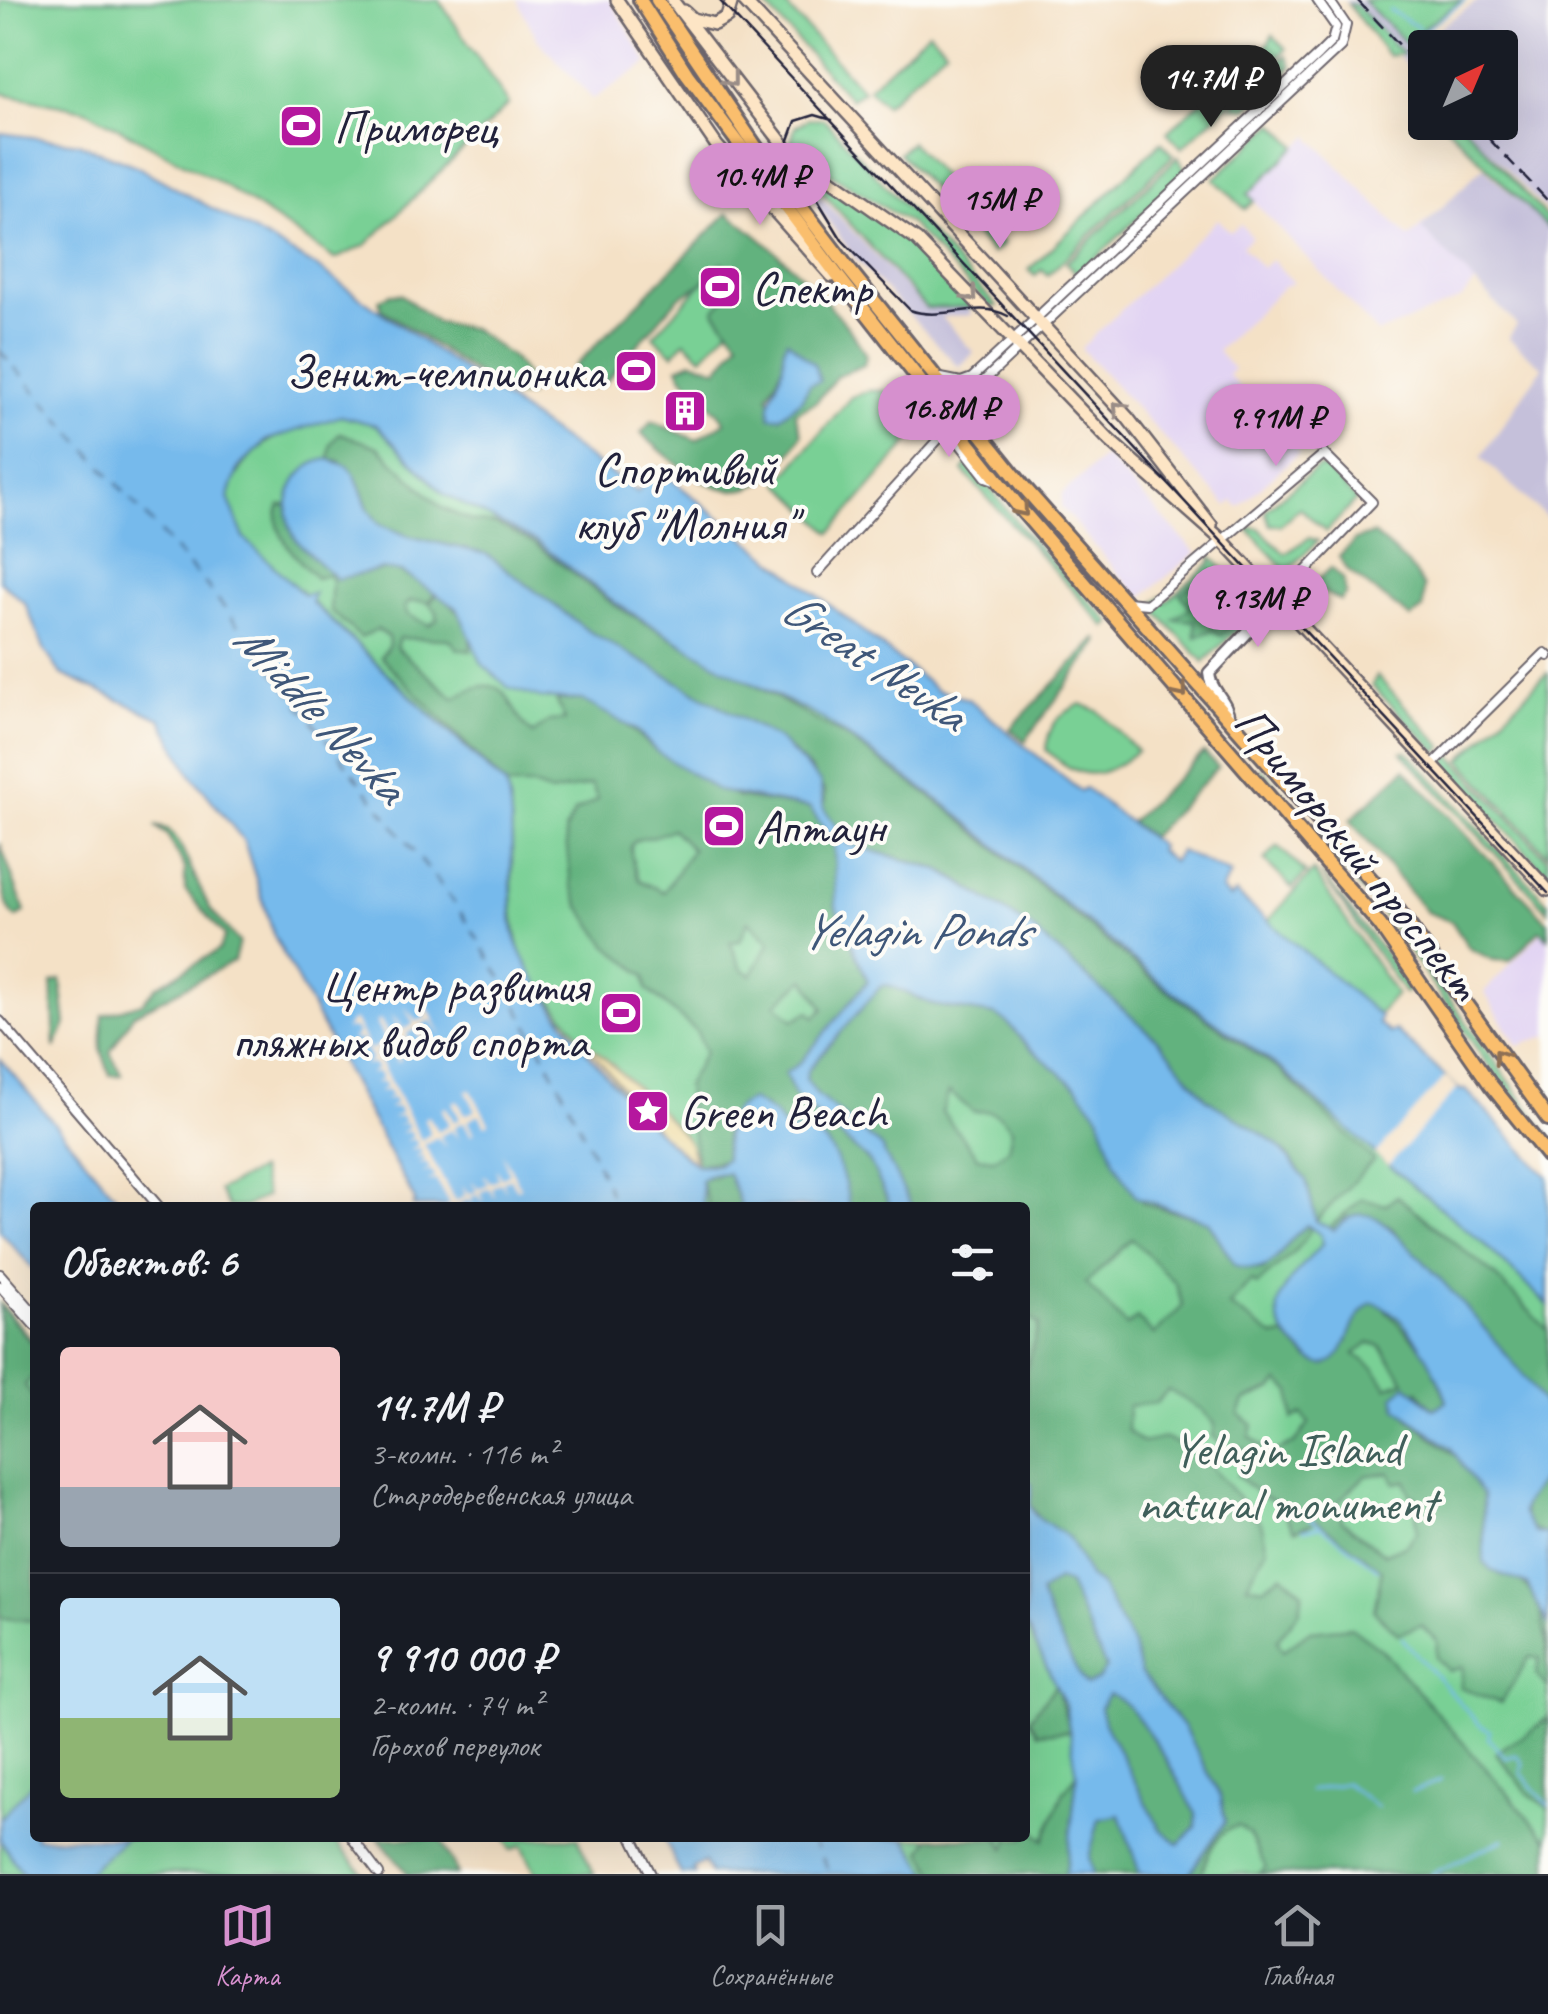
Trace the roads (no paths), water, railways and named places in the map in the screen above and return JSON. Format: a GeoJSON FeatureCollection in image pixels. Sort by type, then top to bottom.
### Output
{"type":"FeatureCollection","features":[{"type":"Feature","properties":{"kind":"main road","name":"Приморский проспект"},"geometry":{"type":"LineString","coordinates":[[617,0],[716,146],[875,323],[1002,484],[1380,925],[1490,1084],[1548,1156]]}},
{"type":"Feature","properties":{"kind":"main road"},"geometry":{"type":"LineString","coordinates":[[640,0],[750,151]]}},
{"type":"Feature","properties":{"kind":"main road"},"geometry":{"type":"LineString","coordinates":[[657,0],[750,151]]}},
{"type":"Feature","properties":{"kind":"main road"},"geometry":{"type":"LineString","coordinates":[[673,1],[693,19],[714,24],[727,17],[732,0]]}},
{"type":"Feature","properties":{"kind":"main road"},"geometry":{"type":"LineString","coordinates":[[744,0],[1160,454],[1222,540]]}},
{"type":"Feature","properties":{"kind":"main road"},"geometry":{"type":"LineString","coordinates":[[673,1],[786,148],[918,240],[1130,460],[1222,540],[1548,890]]}},
{"type":"Feature","properties":{"kind":"main road","name":"Приморский проспект"},"geometry":{"type":"LineString","coordinates":[[750,151],[875,323]]}},
{"type":"Feature","properties":{"kind":"main road","name":"Приморский проспект"},"geometry":{"type":"LineString","coordinates":[[750,151],[940,378],[1022,486],[1398,910],[1548,1119]]}},
{"type":"Feature","properties":{"kind":"street"},"geometry":{"type":"LineString","coordinates":[[1040,324],[1332,41],[1336,27],[1317,0]]}},
{"type":"Feature","properties":{"kind":"street"},"geometry":{"type":"LineString","coordinates":[[940,378],[961,382],[972,378],[1017,343],[1336,51],[1345,39],[1346,25],[1328,0]]}},
{"type":"Feature","properties":{"kind":"street"},"geometry":{"type":"LineString","coordinates":[[967,413],[975,389],[1017,343]]}},
{"type":"Feature","properties":{"kind":"street"},"geometry":{"type":"LineString","coordinates":[[817,573],[943,434],[945,409]]}},
{"type":"Feature","properties":{"kind":"street"},"geometry":{"type":"LineString","coordinates":[[943,434],[954,436],[986,477],[1002,484]]}},
{"type":"Feature","properties":{"kind":"street"},"geometry":{"type":"LineString","coordinates":[[1123,600],[1147,604],[1324,454],[1372,502],[1209,673],[1210,683],[1228,703],[1229,720]]}},
{"type":"Feature","properties":{"kind":"street"},"geometry":{"type":"LineString","coordinates":[[1147,604],[1149,630]]}},
{"type":"Feature","properties":{"kind":"street"},"geometry":{"type":"LineString","coordinates":[[1432,765],[1545,654],[1548,656]]}},
{"type":"Feature","properties":{"kind":"street"},"geometry":{"type":"LineString","coordinates":[[0,1021],[155,1202]]}},
{"type":"Feature","properties":{"kind":"street"},"geometry":{"type":"LineString","coordinates":[[0,1274],[30,1308]]}},
{"type":"Feature","properties":{"kind":"street"},"geometry":{"type":"LineString","coordinates":[[0,1286],[30,1320]]}},
{"type":"Feature","properties":{"kind":"street"},"geometry":{"type":"LineString","coordinates":[[355,1842],[379,1874]]}},
{"type":"Feature","properties":{"kind":"street"},"geometry":{"type":"LineString","coordinates":[[636,1842],[651,1874]]}},
{"type":"Feature","properties":{"kind":"water"},"geometry":{"type":"Polygon","coordinates":[[[0,133],[78,143],[136,166],[317,267],[637,492],[657,468],[937,690],[968,699],[1080,791],[1085,788],[1160,846],[1158,850],[1172,862],[1180,851],[1231,874],[1221,890],[1230,898],[1235,893],[1380,1016],[1378,1023],[1389,1033],[1395,1030],[1460,1090],[1466,1090],[1548,1177],[1548,1305],[1481,1241],[1281,1069],[1161,983],[949,807],[823,719],[723,668],[614,602],[537,542],[444,494],[376,425],[341,416],[267,440],[239,467],[228,498],[244,538],[304,595],[314,593],[311,602],[506,786],[511,822],[512,913],[523,956],[564,1021],[621,1092],[697,1165],[717,1165],[725,1159],[731,1116],[752,1100],[774,1114],[787,1131],[810,1132],[821,1138],[843,1176],[848,1202],[739,1202],[728,1173],[710,1174],[701,1180],[703,1202],[415,1202],[274,936],[244,841],[190,773],[161,719],[61,674],[45,651],[25,603],[0,581],[0,133]]]}},
{"type":"Feature","properties":{"kind":"water"},"geometry":{"type":"Polygon","coordinates":[[[787,340],[814,364],[820,381],[810,384],[801,400],[780,417],[770,417],[771,398],[782,370],[787,340]]]}},
{"type":"Feature","properties":{"kind":"water","name":"Yelagin Ponds"},"geometry":{"type":"Polygon","coordinates":[[[329,459],[347,466],[379,524],[408,536],[486,554],[587,630],[779,740],[820,782],[824,809],[849,844],[941,871],[1029,926],[1158,1040],[1207,1099],[1277,1144],[1306,1180],[1316,1221],[1334,1230],[1352,1216],[1368,1215],[1410,1247],[1496,1342],[1548,1413],[1548,1468],[1522,1513],[1535,1533],[1548,1534],[1548,1625],[1527,1584],[1490,1570],[1484,1562],[1483,1496],[1451,1448],[1397,1408],[1394,1396],[1407,1385],[1434,1409],[1447,1401],[1428,1359],[1407,1328],[1384,1307],[1372,1303],[1356,1320],[1340,1354],[1325,1365],[1307,1357],[1282,1329],[1279,1303],[1291,1279],[1322,1244],[1321,1235],[1307,1225],[1269,1264],[1261,1268],[1235,1265],[1208,1221],[1136,1197],[1115,1163],[1099,1115],[1078,1088],[1029,1047],[1006,1021],[995,1015],[934,1005],[889,985],[881,986],[807,1071],[806,1079],[817,1095],[881,1147],[909,1202],[889,1202],[870,1162],[795,1096],[785,1073],[799,1064],[868,981],[836,907],[834,843],[810,808],[719,791],[657,752],[638,731],[582,700],[540,698],[509,688],[482,664],[457,608],[402,572],[383,569],[337,579],[310,555],[290,527],[288,502],[292,489],[297,478],[316,462],[329,459]]]}},
{"type":"Feature","properties":{"kind":"water"},"geometry":{"type":"Polygon","coordinates":[[[0,1059],[121,1202],[30,1202],[30,1265],[0,1231],[0,1059]]]}},
{"type":"Feature","properties":{"kind":"water"},"geometry":{"type":"Polygon","coordinates":[[[1030,1505],[1035,1515],[1069,1538],[1089,1577],[1101,1586],[1133,1646],[1140,1673],[1184,1728],[1221,1797],[1225,1822],[1189,1874],[1140,1874],[1120,1815],[1099,1819],[1089,1857],[1093,1874],[1066,1874],[1077,1775],[1065,1704],[1030,1634],[1030,1505]],[[1058,1580],[1040,1593],[1087,1685],[1098,1680],[1106,1668],[1068,1584],[1058,1580]],[[1108,1694],[1100,1708],[1104,1723],[1160,1829],[1179,1844],[1196,1827],[1196,1814],[1144,1726],[1118,1698],[1108,1694]]]}},
{"type":"Feature","properties":{"kind":"water"},"geometry":{"type":"Polygon","coordinates":[[[30,1786],[30,1842],[121,1842],[86,1874],[23,1874],[0,1840],[0,1819],[30,1786]]]}},
{"type":"Feature","properties":{"kind":"water"},"geometry":{"type":"Polygon","coordinates":[[[666,1842],[909,1842],[929,1874],[710,1874],[704,1862],[693,1868],[695,1874],[681,1874],[666,1842]]]}},
{"type":"Feature","properties":{"kind":"waterway"},"geometry":{"type":"LineString","coordinates":[[1407,43],[1466,0]]}},
{"type":"Feature","properties":{"kind":"waterway"},"geometry":{"type":"LineString","coordinates":[[1389,10],[1419,28]]}},
{"type":"Feature","properties":{"kind":"waterway"},"geometry":{"type":"LineString","coordinates":[[1310,1518],[1378,1569]]}},
{"type":"Feature","properties":{"kind":"waterway"},"geometry":{"type":"LineString","coordinates":[[1303,1530],[1320,1526]]}},
{"type":"Feature","properties":{"kind":"waterway"},"geometry":{"type":"LineString","coordinates":[[1402,1638],[1479,1724],[1490,1731],[1488,1738],[1506,1758],[1516,1755],[1523,1763],[1521,1773],[1548,1805]]}},
{"type":"Feature","properties":{"kind":"waterway"},"geometry":{"type":"LineString","coordinates":[[1412,1792],[1441,1780]]}},
{"type":"Feature","properties":{"kind":"waterway"},"geometry":{"type":"LineString","coordinates":[[1309,1791],[1345,1783],[1377,1807]]}},
{"type":"Feature","properties":{"kind":"waterway"},"geometry":{"type":"LineString","coordinates":[[1431,1874],[1504,1839]]}},
{"type":"Feature","properties":{"kind":"tram line"},"geometry":{"type":"LineString","coordinates":[[719,0],[1548,893]]}},
{"type":"Feature","properties":{"kind":"tram line"},"geometry":{"type":"LineString","coordinates":[[832,120],[815,115],[796,121],[786,148],[842,240],[910,310],[934,314],[984,310],[1008,316]]}},
{"type":"Feature","properties":{"kind":"railway"},"geometry":{"type":"LineString","coordinates":[[1357,0],[1408,54]]}},
{"type":"Feature","properties":{"kind":"railway"},"geometry":{"type":"LineString","coordinates":[[1490,140],[1548,201]]}},
{"type":"Feature","properties":{"kind":"place","name":"Приморец"},"geometry":{"type":"Point","coordinates":[301,126]}},
{"type":"Feature","properties":{"kind":"place","name":"Спектр"},"geometry":{"type":"Point","coordinates":[720,287]}},
{"type":"Feature","properties":{"kind":"place","name":"Зенит-чемпионика"},"geometry":{"type":"Point","coordinates":[636,371]}},
{"type":"Feature","properties":{"kind":"place","name":"Спортивый клуб \"Молния\""},"geometry":{"type":"Point","coordinates":[685,411]}},
{"type":"Feature","properties":{"kind":"place","name":"Аптаун"},"geometry":{"type":"Point","coordinates":[724,826]}},
{"type":"Feature","properties":{"kind":"place","name":"Центр развития пляжных видов спорта"},"geometry":{"type":"Point","coordinates":[621,1013]}},
{"type":"Feature","properties":{"kind":"place","name":"Green Beach"},"geometry":{"type":"Point","coordinates":[648,1111]}},
{"type":"Feature","properties":{"kind":"water label","name":"Great Nevka"},"geometry":{"type":"Point","coordinates":[875,659]}},
{"type":"Feature","properties":{"kind":"water label","name":"Middle Nevka"},"geometry":{"type":"Point","coordinates":[322,711]}},
{"type":"Feature","properties":{"kind":"park label","name":"Yelagin Island natural monument"},"geometry":{"type":"Point","coordinates":[1287,1476]}}]}
